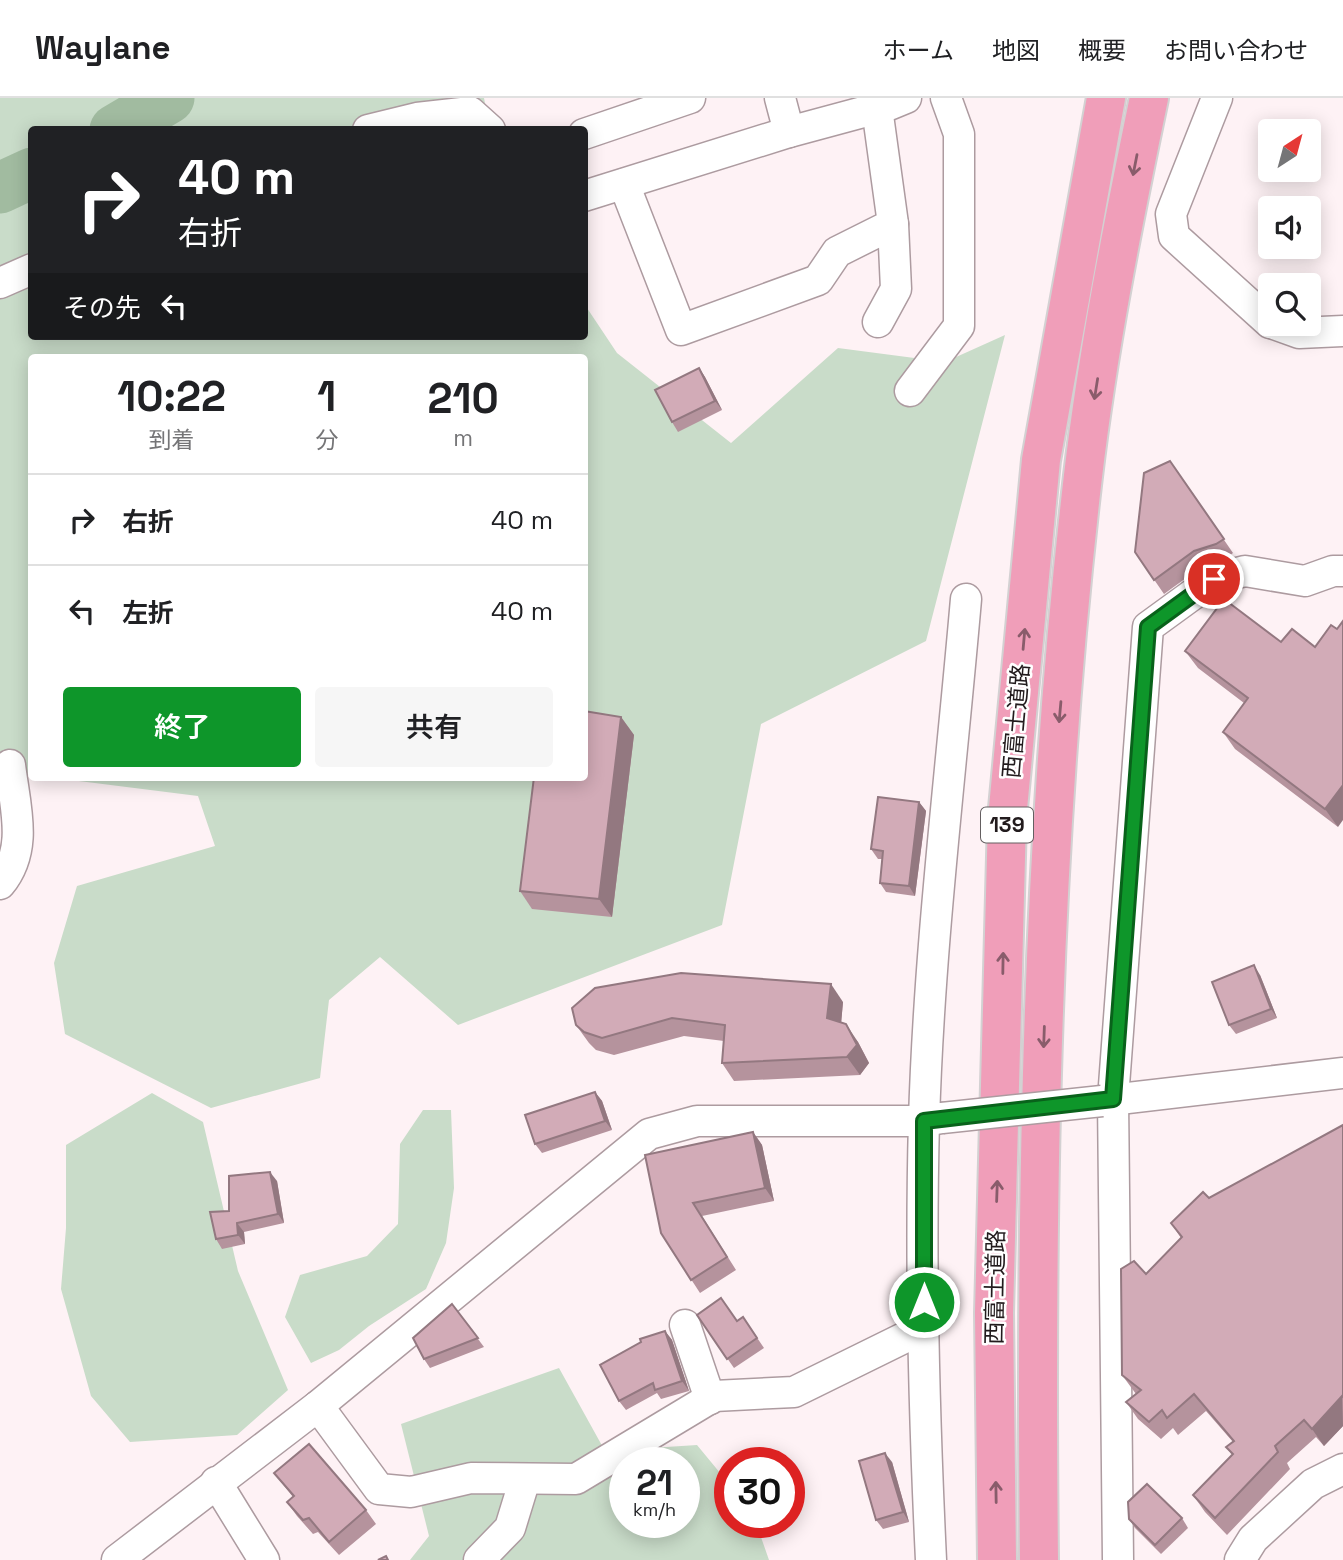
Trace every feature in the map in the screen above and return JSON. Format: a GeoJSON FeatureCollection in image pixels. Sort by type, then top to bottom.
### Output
{"type":"FeatureCollection","features":[{"type":"Feature","properties":{"kind":"highway","name":"西富士道路"},"geometry":{"type":"LineString","coordinates":[[997,1560],[993,1313],[1007,819],[1041,460],[1106,98]]}},
{"type":"Feature","properties":{"kind":"highway","name":"西富士道路"},"geometry":{"type":"LineString","coordinates":[[1039,1560],[1036,1344],[1051,817],[1083,472],[1116,258],[1149,98]]}},
{"type":"Feature","properties":{"kind":"street"},"geometry":{"type":"LineString","coordinates":[[588,133],[690,98]]}},
{"type":"Feature","properties":{"kind":"street"},"geometry":{"type":"LineString","coordinates":[[780,98],[789,132]]}},
{"type":"Feature","properties":{"kind":"street"},"geometry":{"type":"LineString","coordinates":[[588,195],[906,98]]}},
{"type":"Feature","properties":{"kind":"street"},"geometry":{"type":"LineString","coordinates":[[910,391],[959,326],[959,134],[946,98]]}},
{"type":"Feature","properties":{"kind":"street"},"geometry":{"type":"LineString","coordinates":[[1217,98],[1171,214],[1174,236],[1258,311]]}},
{"type":"Feature","properties":{"kind":"street"},"geometry":{"type":"LineString","coordinates":[[877,108],[893,224],[896,289],[878,322]]}},
{"type":"Feature","properties":{"kind":"street"},"geometry":{"type":"LineString","coordinates":[[384,126],[417,118],[482,113]]}},
{"type":"Feature","properties":{"kind":"street"},"geometry":{"type":"LineString","coordinates":[[624,184],[681,330],[818,281],[837,252],[893,224]]}},
{"type":"Feature","properties":{"kind":"street"},"geometry":{"type":"LineString","coordinates":[[0,283],[28,271]]}},
{"type":"Feature","properties":{"kind":"street"},"geometry":{"type":"LineString","coordinates":[[1321,332],[1343,331]]}},
{"type":"Feature","properties":{"kind":"street"},"geometry":{"type":"LineString","coordinates":[[1118,1560],[1108,1100],[1148,627],[1214,579],[1245,571],[1306,581],[1343,571]]}},
{"type":"Feature","properties":{"kind":"street"},"geometry":{"type":"LineString","coordinates":[[931,1560],[924,1328],[933,1119],[933,968],[966,599]]}},
{"type":"Feature","properties":{"kind":"street"},"geometry":{"type":"LineString","coordinates":[[0,884],[10,872],[19,842],[10,765]]}},
{"type":"Feature","properties":{"kind":"street"},"geometry":{"type":"LineString","coordinates":[[117,1560],[318,1406],[649,1135],[697,1121],[933,1119],[1343,1073]]}},
{"type":"Feature","properties":{"kind":"street"},"geometry":{"type":"LineString","coordinates":[[685,1325],[710,1399]]}},
{"type":"Feature","properties":{"kind":"street"},"geometry":{"type":"LineString","coordinates":[[318,1406],[379,1489],[411,1492],[471,1478],[576,1479],[714,1396],[794,1392],[924,1328]]}},
{"type":"Feature","properties":{"kind":"street"},"geometry":{"type":"LineString","coordinates":[[1240,1560],[1253,1539],[1313,1484],[1343,1469]]}},
{"type":"Feature","properties":{"kind":"street"},"geometry":{"type":"LineString","coordinates":[[479,1560],[510,1528],[526,1479]]}},
{"type":"Feature","properties":{"kind":"street"},"geometry":{"type":"LineString","coordinates":[[216,1482],[264,1560]]}},
{"type":"Feature","properties":{"kind":"green space"},"geometry":{"type":"Polygon","coordinates":[[[0,98],[484,98],[489,126],[28,126],[28,340],[588,340],[588,310],[617,353],[731,443],[838,348],[945,362],[1005,335],[926,641],[761,724],[722,925],[458,1025],[380,957],[329,1000],[320,1078],[211,1108],[65,1034],[54,963],[77,886],[215,846],[198,796],[79,781],[588,781],[588,354],[28,354],[28,775],[0,770],[0,98]]]}},
{"type":"Feature","properties":{"kind":"green space"},"geometry":{"type":"Polygon","coordinates":[[[152,1093],[203,1122],[238,1271],[288,1390],[237,1435],[130,1442],[91,1396],[61,1289],[66,1228],[66,1145],[152,1093]]]}},
{"type":"Feature","properties":{"kind":"green space"},"geometry":{"type":"Polygon","coordinates":[[[423,1110],[451,1110],[454,1188],[446,1243],[426,1289],[369,1326],[339,1350],[311,1363],[285,1317],[300,1275],[367,1256],[398,1224],[400,1144],[423,1110]]]}},
{"type":"Feature","properties":{"kind":"green space"},"geometry":{"type":"Polygon","coordinates":[[[559,1368],[605,1451],[609,1451],[609,1538],[700,1538],[700,1449],[714,1466],[714,1538],[761,1538],[769,1560],[410,1560],[429,1536],[401,1424],[559,1368]]]}},
{"type":"Feature","properties":{"kind":"green space"},"geometry":{"type":"Polygon","coordinates":[[[697,1445],[699,1447],[666,1447],[697,1445]]]}},
{"type":"Feature","properties":{"kind":"building"},"geometry":{"type":"Polygon","coordinates":[[[699,368],[715,401],[672,422],[655,390],[699,368]]]}},
{"type":"Feature","properties":{"kind":"building"},"geometry":{"type":"Polygon","coordinates":[[[1170,461],[1224,539],[1194,551],[1154,580],[1135,552],[1144,473],[1170,461]]]}},
{"type":"Feature","properties":{"kind":"building"},"geometry":{"type":"Polygon","coordinates":[[[1224,599],[1281,642],[1292,629],[1315,647],[1331,625],[1337,629],[1343,621],[1343,785],[1325,809],[1223,732],[1248,698],[1185,651],[1224,599]]]}},
{"type":"Feature","properties":{"kind":"building"},"geometry":{"type":"Polygon","coordinates":[[[588,712],[621,717],[599,899],[520,891],[534,781],[588,781],[588,712]]]}},
{"type":"Feature","properties":{"kind":"building"},"geometry":{"type":"Polygon","coordinates":[[[878,797],[919,802],[909,886],[880,883],[883,851],[871,849],[878,797]]]}},
{"type":"Feature","properties":{"kind":"building"},"geometry":{"type":"Polygon","coordinates":[[[1254,965],[1271,1009],[1229,1025],[1212,982],[1254,965]]]}},
{"type":"Feature","properties":{"kind":"building"},"geometry":{"type":"Polygon","coordinates":[[[681,973],[831,984],[827,1018],[846,1024],[857,1045],[847,1057],[722,1063],[725,1025],[672,1018],[602,1038],[584,1032],[576,1025],[572,1008],[595,988],[681,973]]]}},
{"type":"Feature","properties":{"kind":"building"},"geometry":{"type":"Polygon","coordinates":[[[595,1092],[605,1121],[535,1144],[525,1115],[595,1092]]]}},
{"type":"Feature","properties":{"kind":"building"},"geometry":{"type":"Polygon","coordinates":[[[1343,1125],[1343,1397],[1312,1429],[1304,1420],[1275,1446],[1278,1452],[1215,1518],[1193,1495],[1233,1454],[1226,1447],[1234,1441],[1194,1394],[1167,1418],[1162,1410],[1149,1422],[1126,1402],[1141,1390],[1122,1375],[1121,1269],[1134,1261],[1146,1274],[1182,1237],[1171,1223],[1203,1192],[1209,1198],[1343,1125]]]}},
{"type":"Feature","properties":{"kind":"building"},"geometry":{"type":"Polygon","coordinates":[[[753,1132],[765,1188],[693,1203],[727,1257],[691,1280],[661,1233],[645,1155],[753,1132]]]}},
{"type":"Feature","properties":{"kind":"building"},"geometry":{"type":"Polygon","coordinates":[[[270,1172],[278,1214],[237,1223],[238,1235],[216,1239],[210,1212],[229,1211],[229,1176],[270,1172]]]}},
{"type":"Feature","properties":{"kind":"building"},"geometry":{"type":"Polygon","coordinates":[[[721,1298],[737,1321],[743,1317],[757,1338],[727,1359],[697,1315],[721,1298]]]}},
{"type":"Feature","properties":{"kind":"building"},"geometry":{"type":"Polygon","coordinates":[[[452,1304],[478,1338],[424,1359],[413,1338],[452,1304]]]}},
{"type":"Feature","properties":{"kind":"building"},"geometry":{"type":"Polygon","coordinates":[[[665,1331],[682,1381],[655,1390],[653,1383],[619,1401],[600,1365],[641,1342],[640,1339],[665,1331]]]}},
{"type":"Feature","properties":{"kind":"building"},"geometry":{"type":"Polygon","coordinates":[[[309,1444],[366,1510],[329,1542],[309,1518],[303,1520],[287,1502],[294,1496],[274,1473],[309,1444]]]}},
{"type":"Feature","properties":{"kind":"building"},"geometry":{"type":"Polygon","coordinates":[[[885,1453],[903,1512],[876,1520],[859,1461],[885,1453]]]}},
{"type":"Feature","properties":{"kind":"building"},"geometry":{"type":"Polygon","coordinates":[[[1147,1484],[1182,1518],[1155,1545],[1129,1519],[1128,1502],[1147,1484]]]}},
{"type":"Feature","properties":{"kind":"waterway"},"geometry":{"type":"LineString","coordinates":[[122,126],[169,98]]}},
{"type":"Feature","properties":{"kind":"waterway"},"geometry":{"type":"LineString","coordinates":[[0,188],[28,175]]}},
{"type":"Feature","properties":{"kind":"route"},"geometry":{"type":"LineString","coordinates":[[924,1302],[924,1121],[1113,1099],[1148,627],[1214,579]]}}]}
